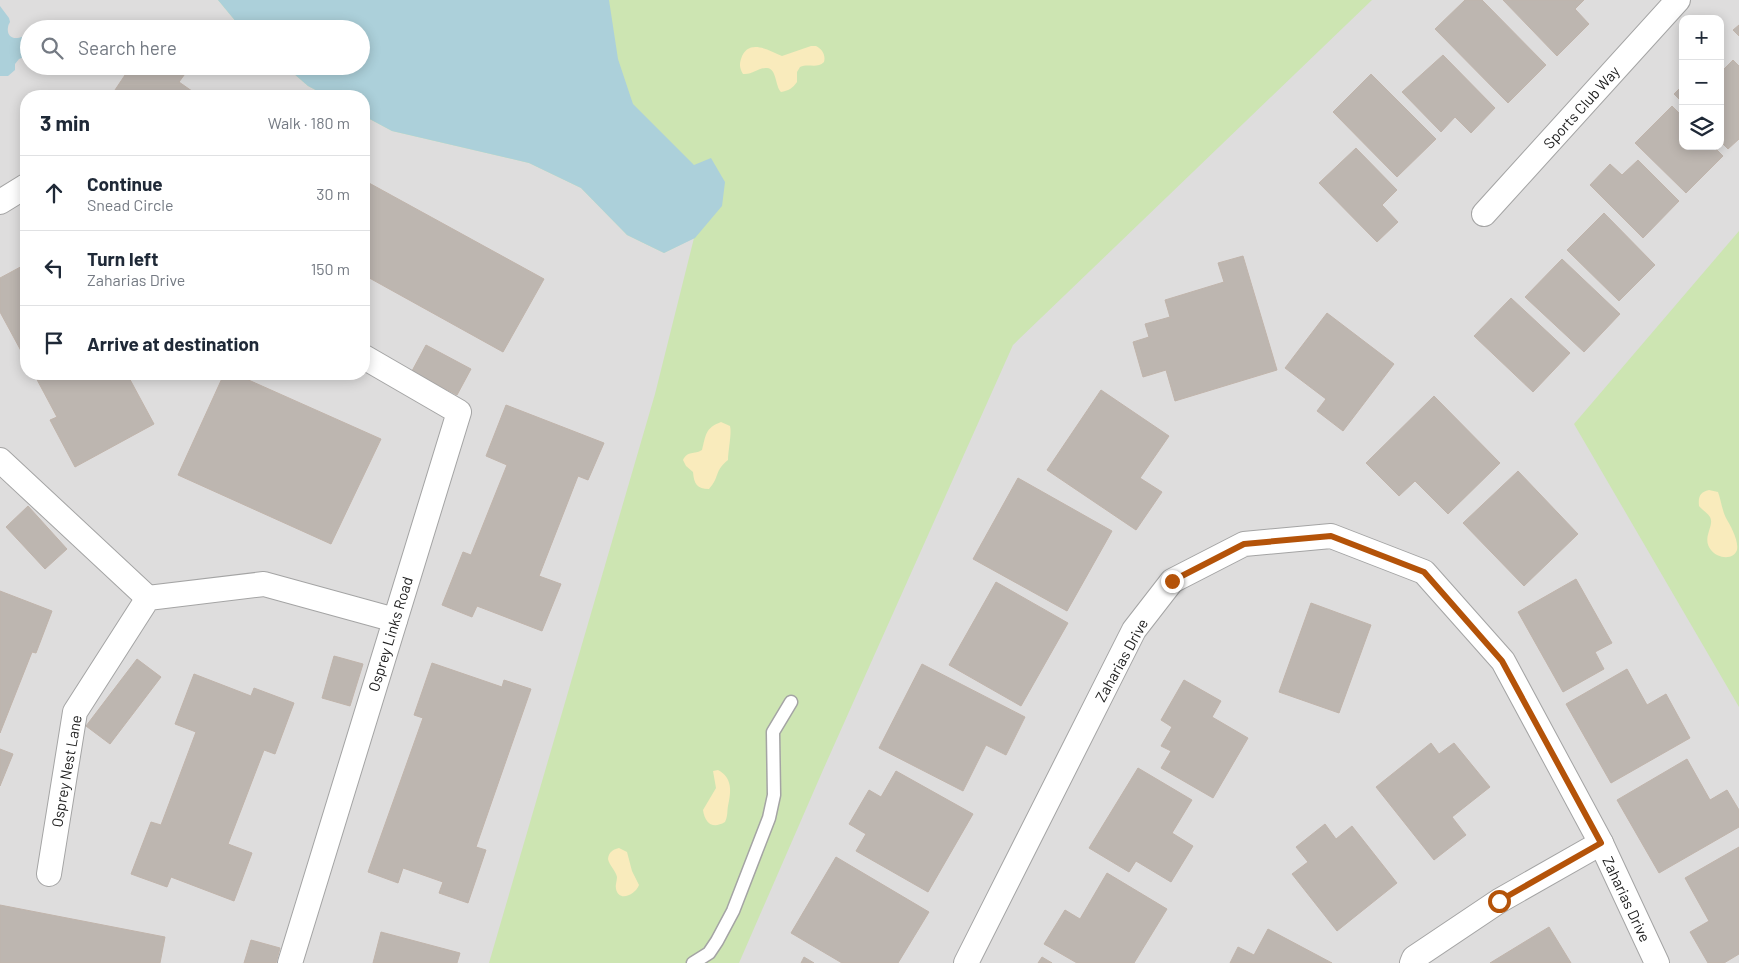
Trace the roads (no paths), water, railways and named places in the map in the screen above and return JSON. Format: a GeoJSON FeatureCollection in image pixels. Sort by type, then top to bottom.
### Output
{"type":"FeatureCollection","features":[{"type":"Feature","properties":{"kind":"street","name":"Sports Club Way"},"geometry":{"type":"LineString","coordinates":[[1484,214],[1678,0]]}},
{"type":"Feature","properties":{"kind":"street"},"geometry":{"type":"LineString","coordinates":[[0,202],[20,190]]}},
{"type":"Feature","properties":{"kind":"street","name":"Osprey Links Road"},"geometry":{"type":"LineString","coordinates":[[290,963],[460,412],[370,360]]}},
{"type":"Feature","properties":{"kind":"street"},"geometry":{"type":"LineString","coordinates":[[0,460],[148,598],[264,584],[395,620]]}},
{"type":"Feature","properties":{"kind":"street","name":"Zaharias Drive"},"geometry":{"type":"LineString","coordinates":[[966,963],[1134,630],[1172,581],[1244,544],[1331,536],[1424,572],[1502,661],[1601,843],[1657,963]]}},
{"type":"Feature","properties":{"kind":"street","name":"Osprey Nest Lane"},"geometry":{"type":"LineString","coordinates":[[49,874],[75,712],[148,598]]}},
{"type":"Feature","properties":{"kind":"street"},"geometry":{"type":"LineString","coordinates":[[1412,963],[1414,958],[1499,901],[1601,843]]}},
{"type":"Feature","properties":{"kind":"lane"},"geometry":{"type":"LineString","coordinates":[[693,963],[709,953],[717,941],[732,911],[769,818],[774,795],[773,732],[791,702]]}},
{"type":"Feature","properties":{"kind":"water"},"geometry":{"type":"Polygon","coordinates":[[[218,0],[609,0],[618,59],[633,104],[694,165],[711,158],[725,182],[722,206],[695,238],[664,253],[627,235],[581,188],[529,163],[392,131],[370,119],[370,90],[316,90],[295,75],[370,75],[370,20],[235,20],[218,0]]]}},
{"type":"Feature","properties":{"kind":"water"},"geometry":{"type":"Polygon","coordinates":[[[0,6],[9,18],[9,35],[14,38],[20,38],[20,59],[15,64],[15,70],[8,76],[0,76],[0,6]]]}}]}
